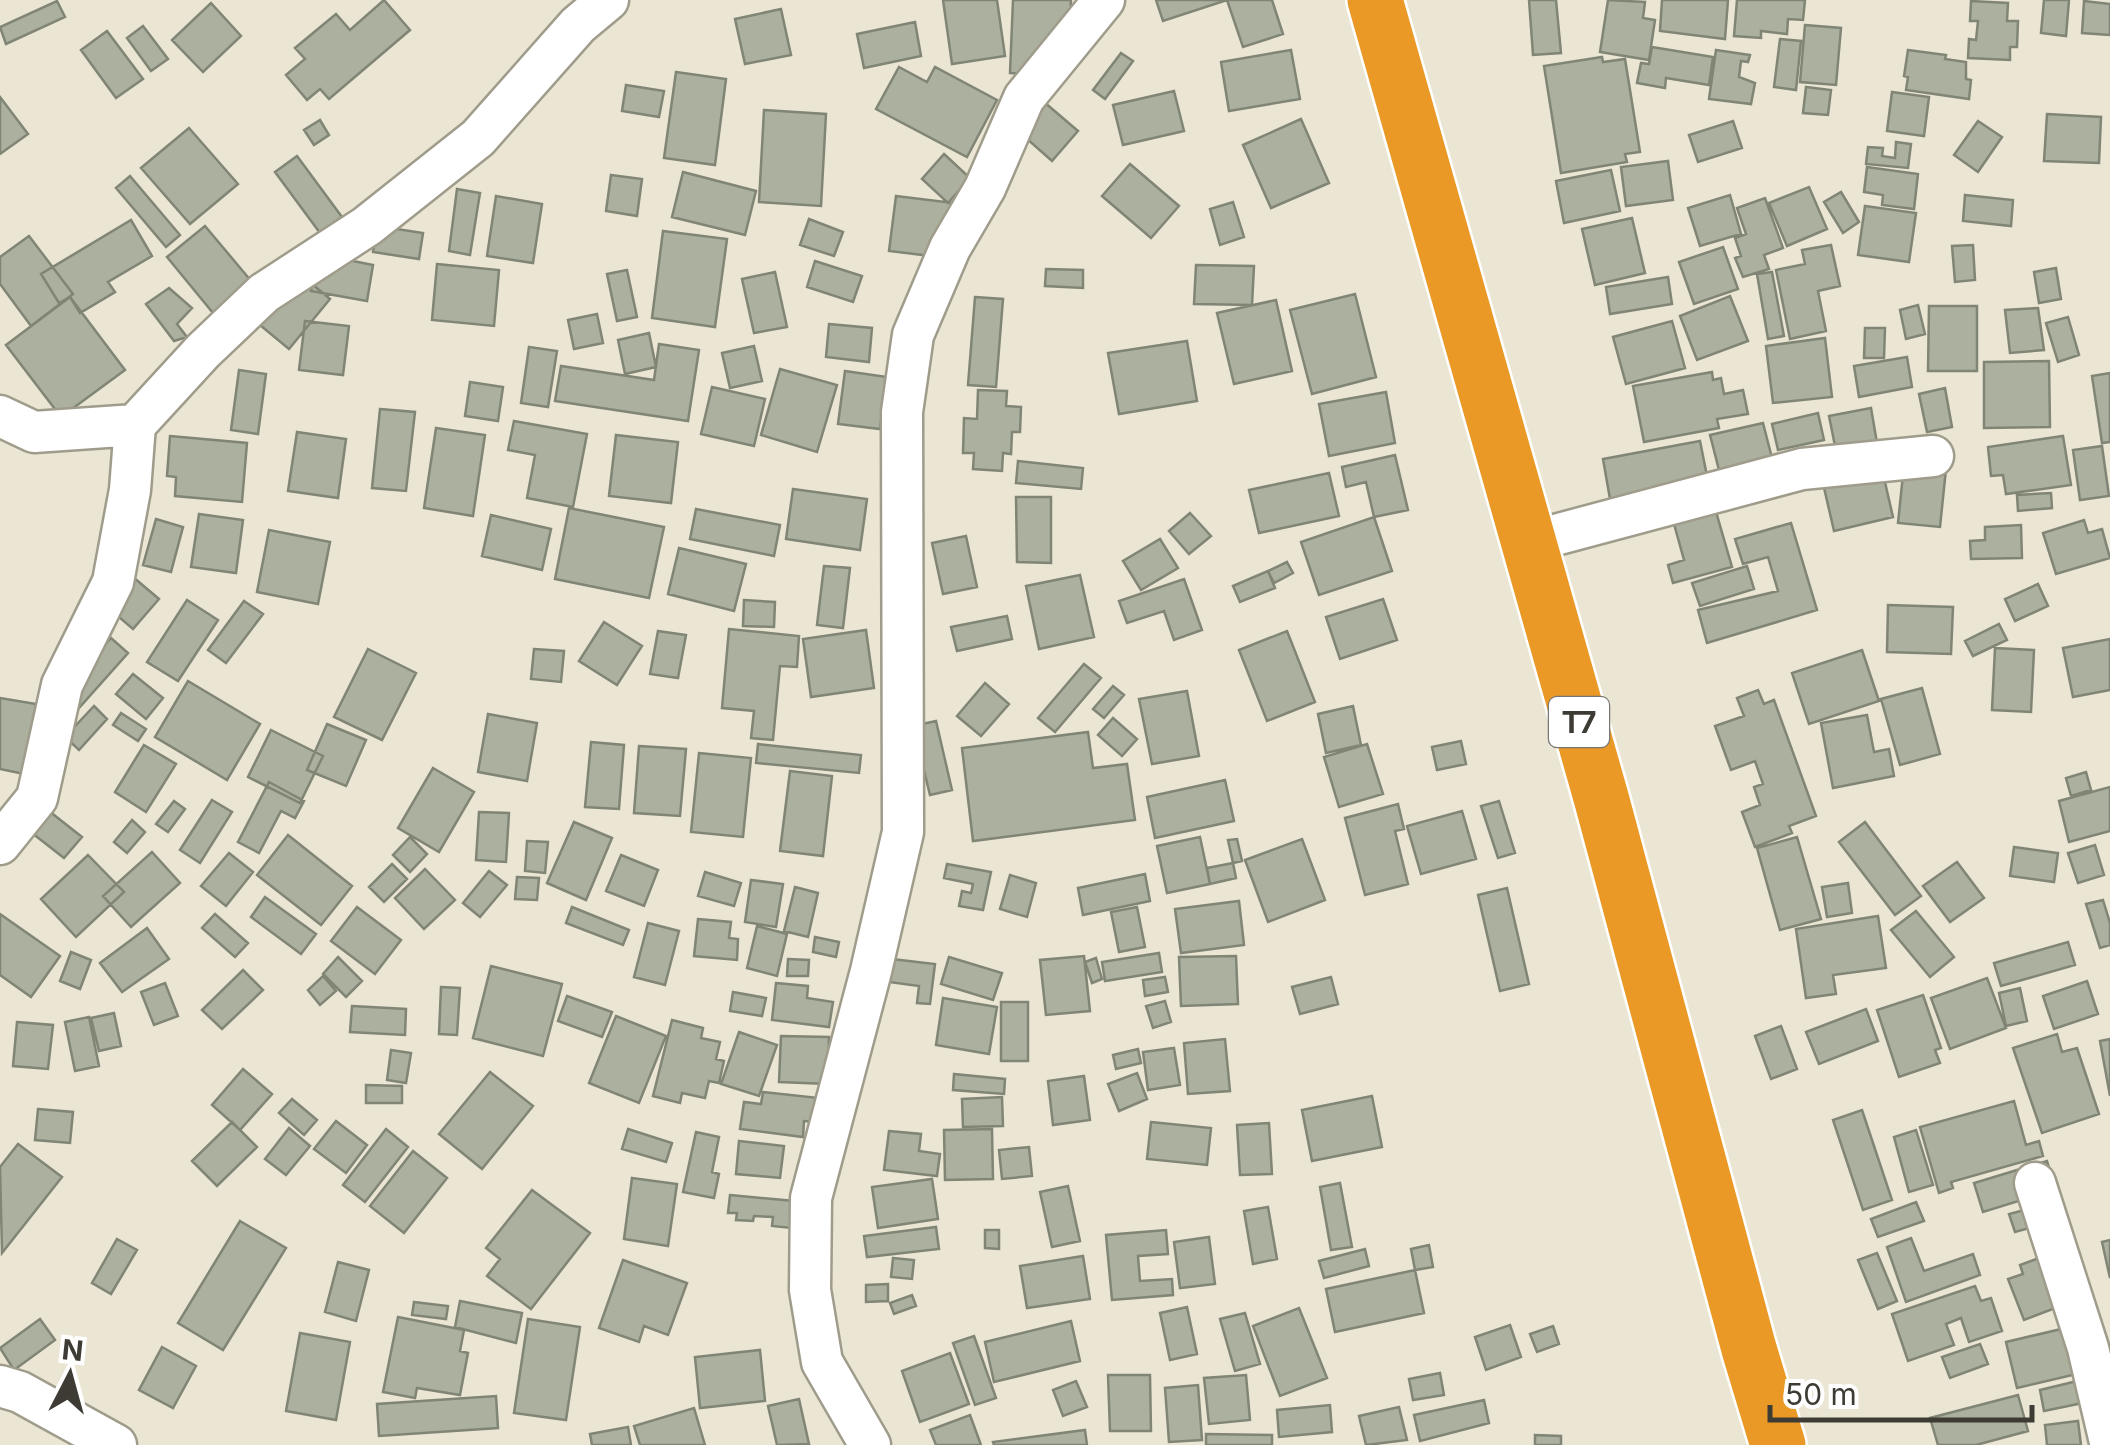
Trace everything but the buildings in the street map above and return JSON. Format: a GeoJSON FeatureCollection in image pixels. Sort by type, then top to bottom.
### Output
{"type":"FeatureCollection","features":[{"type":"Feature","properties":{"kind":"highway","name":"T7"},"geometry":{"type":"LineString","coordinates":[[1375,0],[1778,1445]]}},
{"type":"Feature","properties":{"kind":"street"},"geometry":{"type":"LineString","coordinates":[[0,844],[37,798],[62,685],[112,582],[130,490],[135,425],[202,350],[264,293],[368,226],[478,138],[578,24],[608,0]]}},
{"type":"Feature","properties":{"kind":"street"},"geometry":{"type":"LineString","coordinates":[[870,1445],[822,1362],[810,1290],[811,1198],[871,972],[903,832],[902,412],[913,334],[950,248],[986,188],[1024,98],[1104,0]]}},
{"type":"Feature","properties":{"kind":"street"},"geometry":{"type":"LineString","coordinates":[[0,416],[34,432],[135,425]]}},
{"type":"Feature","properties":{"kind":"street"},"geometry":{"type":"LineString","coordinates":[[1528,542],[1802,469],[1932,456]]}},
{"type":"Feature","properties":{"kind":"street"},"geometry":{"type":"LineString","coordinates":[[2035,1183],[2088,1348],[2110,1442]]}},
{"type":"Feature","properties":{"kind":"street"},"geometry":{"type":"LineString","coordinates":[[0,1386],[20,1392],[116,1445]]}}]}
